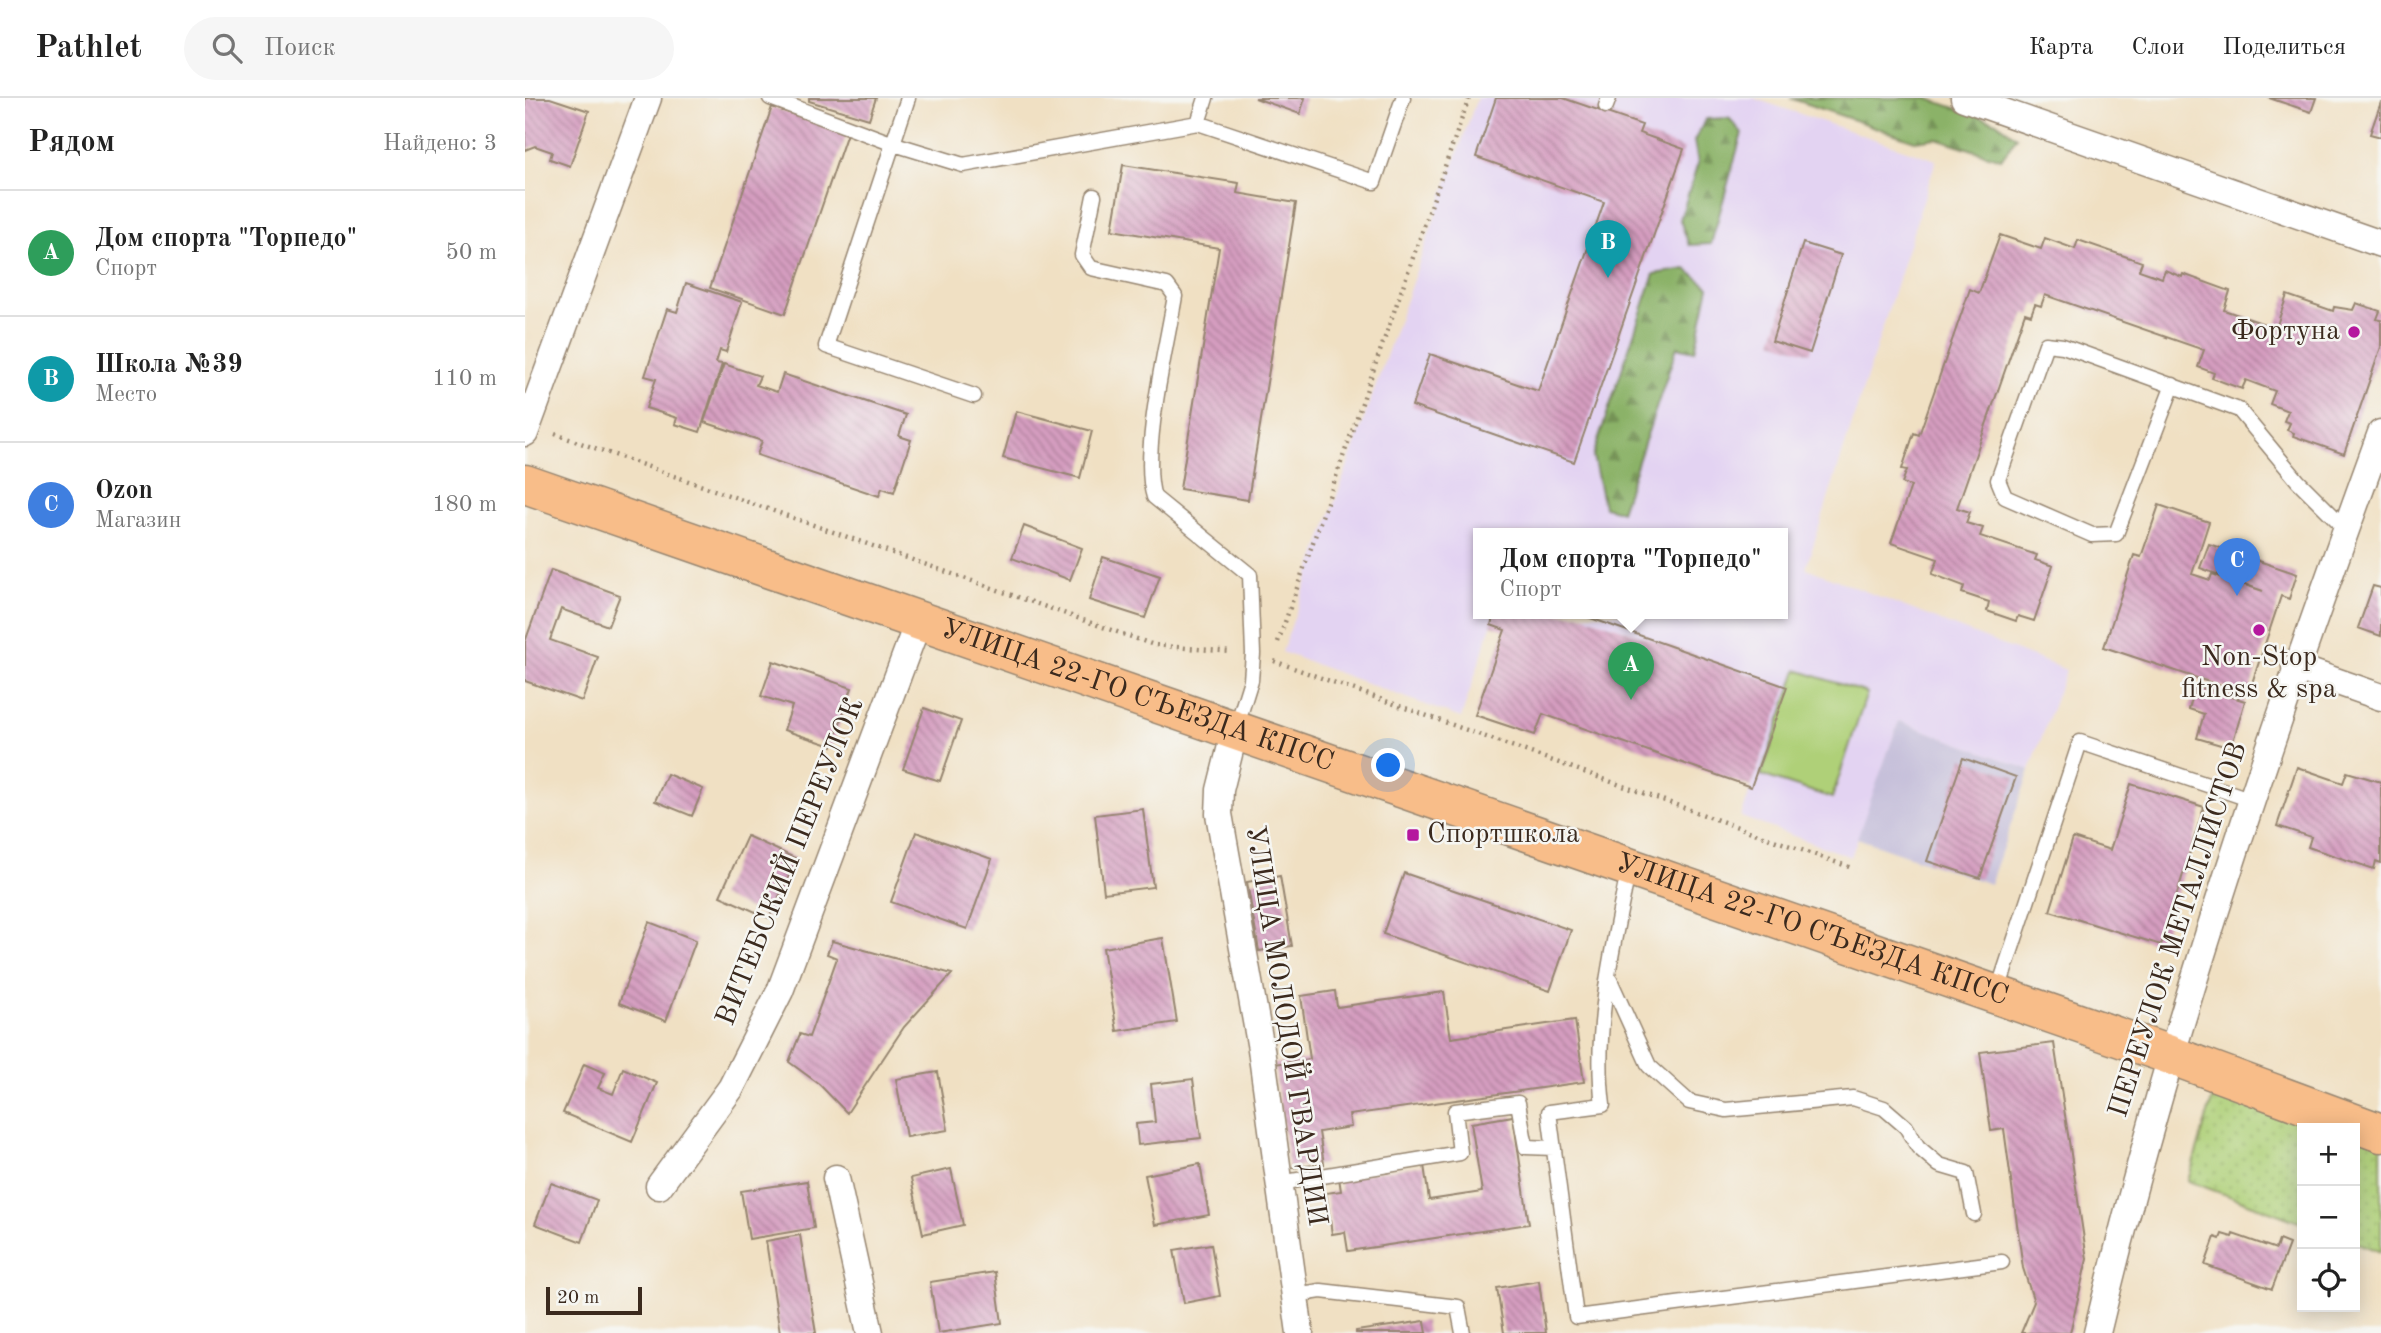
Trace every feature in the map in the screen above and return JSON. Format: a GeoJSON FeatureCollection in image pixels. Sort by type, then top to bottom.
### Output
{"type":"FeatureCollection","features":[{"type":"Feature","properties":{"kind":"main road","name":"УЛИЦА 22-ГО СЪЕЗДА КПСС"},"geometry":{"type":"LineString","coordinates":[[525,484],[1996,994],[2381,1133]]}},
{"type":"Feature","properties":{"kind":"street"},"geometry":{"type":"LineString","coordinates":[[527,429],[648,98]]}},
{"type":"Feature","properties":{"kind":"street"},"geometry":{"type":"LineString","coordinates":[[1964,98],[2381,244]]}},
{"type":"Feature","properties":{"kind":"street","name":"ПЕРЕУЛОК МЕТАЛЛИСТОВ"},"geometry":{"type":"LineString","coordinates":[[2097,1333],[2170,1055],[2295,667],[2381,433]]}},
{"type":"Feature","properties":{"kind":"street","name":"ВИТЕБСКИЙ ПЕРЕУЛОК"},"geometry":{"type":"LineString","coordinates":[[659,1186],[731,1088],[780,991],[918,622]]}},
{"type":"Feature","properties":{"kind":"street"},"geometry":{"type":"LineString","coordinates":[[2295,667],[2381,697]]}},
{"type":"Feature","properties":{"kind":"street","name":"УЛИЦА МОЛОДОЙ ГВАРДИИ"},"geometry":{"type":"LineString","coordinates":[[1235,730],[1220,790],[1219,814],[1261,1049],[1300,1333]]}},
{"type":"Feature","properties":{"kind":"street"},"geometry":{"type":"LineString","coordinates":[[836,1178],[870,1333]]}},
{"type":"Feature","properties":{"kind":"lane"},"geometry":{"type":"LineString","coordinates":[[770,98],[891,143],[963,166],[1198,123],[1374,182],[1403,98]]}},
{"type":"Feature","properties":{"kind":"lane"},"geometry":{"type":"LineString","coordinates":[[908,98],[826,346],[974,396]]}},
{"type":"Feature","properties":{"kind":"lane"},"geometry":{"type":"LineString","coordinates":[[1198,123],[1206,98]]}},
{"type":"Feature","properties":{"kind":"lane"},"geometry":{"type":"LineString","coordinates":[[1094,196],[1082,255],[1091,268],[1167,285],[1175,296],[1150,450],[1149,480],[1154,496],[1250,575],[1253,654],[1251,680],[1235,730]]}},
{"type":"Feature","properties":{"kind":"lane"},"geometry":{"type":"LineString","coordinates":[[2173,385],[2116,534],[2092,535],[2005,497],[1998,480],[2046,344],[2063,346],[2173,385],[2239,410],[2298,481],[2346,529]]}},
{"type":"Feature","properties":{"kind":"lane"},"geometry":{"type":"LineString","coordinates":[[1996,994],[2080,742],[2252,800]]}},
{"type":"Feature","properties":{"kind":"lane"},"geometry":{"type":"LineString","coordinates":[[1629,867],[1602,1025],[1600,1081],[1603,1105],[1549,1112],[1576,1317],[2002,1262]]}},
{"type":"Feature","properties":{"kind":"lane"},"geometry":{"type":"LineString","coordinates":[[1609,979],[1649,1066],[1689,1102],[1726,1110],[1853,1098],[1884,1108],[1906,1127],[1918,1147],[1939,1165],[1966,1172],[1974,1214]]}},
{"type":"Feature","properties":{"kind":"lane"},"geometry":{"type":"LineString","coordinates":[[1280,1183],[1460,1153],[1455,1111],[1518,1102],[1526,1147],[1554,1148]]}},
{"type":"Feature","properties":{"kind":"lane"},"geometry":{"type":"LineString","coordinates":[[1294,1295],[1321,1291],[1458,1307],[1463,1333]]}},
{"type":"Feature","properties":{"kind":"path"},"geometry":{"type":"LineString","coordinates":[[1272,660],[1469,98]]}},
{"type":"Feature","properties":{"kind":"path"},"geometry":{"type":"LineString","coordinates":[[527,429],[1154,645],[1253,654],[1272,660],[1853,869]]}},
{"type":"Feature","properties":{"kind":"shaded area"},"geometry":{"type":"Polygon","coordinates":[[[1477,98],[1753,98],[1936,160],[1806,568],[2066,670],[2030,770],[1899,721],[1851,857],[1741,817],[1786,687],[1593,619],[1788,619],[1788,528],[1473,528],[1473,619],[1493,619],[1461,718],[1282,652],[1477,98]]]}},
{"type":"Feature","properties":{"kind":"shaded area"},"geometry":{"type":"Polygon","coordinates":[[[1899,721],[2030,770],[1990,884],[1857,838],[1899,721]]]}},
{"type":"Feature","properties":{"kind":"green space"},"geometry":{"type":"Polygon","coordinates":[[[1790,98],[1926,98],[1996,122],[2017,137],[2001,159],[1936,138],[1915,141],[1790,98]]]}},
{"type":"Feature","properties":{"kind":"green space"},"geometry":{"type":"Polygon","coordinates":[[[1729,118],[1742,133],[1711,244],[1689,245],[1680,220],[1698,163],[1694,141],[1706,119],[1729,118]]]}},
{"type":"Feature","properties":{"kind":"green space"},"geometry":{"type":"Polygon","coordinates":[[[1686,269],[1709,287],[1695,351],[1677,347],[1621,511],[1604,507],[1593,456],[1654,274],[1686,269]]]}},
{"type":"Feature","properties":{"kind":"green space"},"geometry":{"type":"Polygon","coordinates":[[[1797,670],[1867,693],[1832,798],[1761,775],[1797,670]]]}},
{"type":"Feature","properties":{"kind":"green space"},"geometry":{"type":"Polygon","coordinates":[[[2220,1073],[2352,1123],[2297,1123],[2297,1221],[2188,1181],[2220,1073]]]}},
{"type":"Feature","properties":{"kind":"green space"},"geometry":{"type":"Polygon","coordinates":[[[2360,1126],[2381,1134],[2381,1252],[2360,1244],[2360,1126]]]}},
{"type":"Feature","properties":{"kind":"building"},"geometry":{"type":"Polygon","coordinates":[[[525,98],[550,98],[589,111],[570,166],[550,159],[552,152],[535,146],[525,150],[525,98]]]}},
{"type":"Feature","properties":{"kind":"building"},"geometry":{"type":"Polygon","coordinates":[[[809,98],[876,98],[869,119],[809,101],[809,98]]]}},
{"type":"Feature","properties":{"kind":"building"},"geometry":{"type":"Polygon","coordinates":[[[1255,98],[1305,98],[1300,114],[1255,98]]]}},
{"type":"Feature","properties":{"kind":"building"},"geometry":{"type":"Polygon","coordinates":[[[1496,98],[1563,98],[1642,125],[1639,133],[1684,149],[1574,462],[1412,406],[1430,354],[1538,391],[1604,202],[1476,157],[1496,98]]]}},
{"type":"Feature","properties":{"kind":"building"},"geometry":{"type":"Polygon","coordinates":[[[2269,98],[2316,98],[2311,112],[2269,98]]]}},
{"type":"Feature","properties":{"kind":"building"},"geometry":{"type":"Polygon","coordinates":[[[2381,102],[2381,137],[2370,134],[2381,102]]]}},
{"type":"Feature","properties":{"kind":"building"},"geometry":{"type":"Polygon","coordinates":[[[772,107],[847,133],[785,314],[710,288],[772,107]]]}},
{"type":"Feature","properties":{"kind":"building"},"geometry":{"type":"Polygon","coordinates":[[[1123,165],[1239,183],[1237,193],[1296,203],[1248,500],[1180,489],[1219,248],[1112,230],[1123,165]]]}},
{"type":"Feature","properties":{"kind":"building"},"geometry":{"type":"Polygon","coordinates":[[[2000,235],[2041,249],[2045,238],[2075,249],[2078,240],[2142,262],[2139,270],[2162,278],[2165,270],[2182,277],[2183,274],[2230,291],[2224,310],[2276,328],[2287,295],[2333,311],[2334,307],[2353,310],[2356,303],[2380,311],[2377,319],[2381,320],[2381,347],[2344,454],[2293,436],[2294,433],[2287,430],[2290,423],[2284,421],[2288,411],[2270,404],[2275,391],[2246,380],[2242,389],[2212,378],[2214,373],[2198,367],[2204,350],[2045,295],[2041,306],[2035,304],[2031,315],[2025,313],[1957,508],[1970,512],[1966,523],[1983,528],[1980,536],[2037,555],[2035,560],[2053,566],[2034,621],[2018,616],[2016,621],[1987,611],[1989,602],[1962,593],[1964,586],[1932,574],[1938,559],[1891,543],[1911,486],[1902,483],[1907,470],[1902,469],[1914,433],[1919,435],[1970,289],[1979,293],[2000,235]]]}},
{"type":"Feature","properties":{"kind":"building"},"geometry":{"type":"Polygon","coordinates":[[[1803,243],[1841,255],[1810,353],[1772,341],[1803,243]]]}},
{"type":"Feature","properties":{"kind":"building"},"geometry":{"type":"Polygon","coordinates":[[[686,283],[742,302],[726,352],[720,350],[716,363],[722,364],[700,432],[675,424],[677,418],[646,408],[656,379],[645,376],[667,309],[677,312],[686,283]]]}},
{"type":"Feature","properties":{"kind":"building"},"geometry":{"type":"Polygon","coordinates":[[[724,364],[760,376],[756,385],[777,392],[783,374],[906,415],[899,436],[911,440],[894,492],[882,488],[879,496],[757,455],[762,441],[704,422],[724,364]]]}},
{"type":"Feature","properties":{"kind":"building"},"geometry":{"type":"Polygon","coordinates":[[[1016,411],[1092,431],[1080,478],[1003,458],[1016,411]]]}},
{"type":"Feature","properties":{"kind":"building"},"geometry":{"type":"Polygon","coordinates":[[[2159,505],[2209,522],[2192,574],[2210,580],[2212,574],[2263,591],[2200,568],[2209,544],[2297,574],[2289,599],[2281,596],[2248,695],[2104,647],[2134,555],[2141,557],[2159,505]]]}},
{"type":"Feature","properties":{"kind":"building"},"geometry":{"type":"Polygon","coordinates":[[[1024,526],[1082,548],[1070,580],[1012,558],[1024,526]]]}},
{"type":"Feature","properties":{"kind":"building"},"geometry":{"type":"Polygon","coordinates":[[[1103,557],[1160,576],[1145,618],[1089,600],[1103,557]]]}},
{"type":"Feature","properties":{"kind":"building"},"geometry":{"type":"Polygon","coordinates":[[[551,570],[620,595],[608,626],[561,609],[550,640],[598,657],[582,701],[525,681],[525,642],[551,570]]]}},
{"type":"Feature","properties":{"kind":"building"},"geometry":{"type":"Polygon","coordinates":[[[2373,586],[2381,588],[2381,636],[2358,628],[2373,586]]]}},
{"type":"Feature","properties":{"kind":"building"},"geometry":{"type":"Polygon","coordinates":[[[1493,619],[1593,619],[1787,687],[1751,787],[1543,714],[1535,735],[1475,715],[1505,630],[1491,625],[1493,619]]]}},
{"type":"Feature","properties":{"kind":"building"},"geometry":{"type":"Polygon","coordinates":[[[773,661],[852,688],[832,746],[784,730],[792,706],[761,696],[773,661]]]}},
{"type":"Feature","properties":{"kind":"building"},"geometry":{"type":"Polygon","coordinates":[[[2196,686],[2245,701],[2231,748],[2197,738],[2204,714],[2189,709],[2196,686]]]}},
{"type":"Feature","properties":{"kind":"building"},"geometry":{"type":"Polygon","coordinates":[[[924,708],[961,721],[940,781],[903,769],[924,708]]]}},
{"type":"Feature","properties":{"kind":"building"},"geometry":{"type":"Polygon","coordinates":[[[1963,758],[2016,777],[1980,878],[1927,861],[1963,758]]]}},
{"type":"Feature","properties":{"kind":"building"},"geometry":{"type":"Polygon","coordinates":[[[2297,767],[2343,783],[2347,772],[2381,782],[2381,863],[2376,861],[2374,869],[2308,847],[2311,837],[2277,826],[2297,767]]]}},
{"type":"Feature","properties":{"kind":"building"},"geometry":{"type":"Polygon","coordinates":[[[667,774],[703,789],[692,816],[655,801],[667,774]]]}},
{"type":"Feature","properties":{"kind":"building"},"geometry":{"type":"Polygon","coordinates":[[[2131,784],[2204,807],[2161,945],[2050,911],[2073,838],[2110,850],[2131,784]]]}},
{"type":"Feature","properties":{"kind":"building"},"geometry":{"type":"Polygon","coordinates":[[[1143,809],[1153,887],[1104,893],[1095,815],[1143,809]]]}},
{"type":"Feature","properties":{"kind":"building"},"geometry":{"type":"Polygon","coordinates":[[[916,832],[992,859],[967,929],[891,902],[916,832]]]}},
{"type":"Feature","properties":{"kind":"building"},"geometry":{"type":"Polygon","coordinates":[[[747,836],[797,859],[769,918],[720,896],[747,836]]]}},
{"type":"Feature","properties":{"kind":"building"},"geometry":{"type":"Polygon","coordinates":[[[1404,873],[1571,930],[1550,991],[1383,934],[1404,873]]]}},
{"type":"Feature","properties":{"kind":"building"},"geometry":{"type":"Polygon","coordinates":[[[1280,876],[1292,946],[1259,951],[1247,882],[1280,876]]]}},
{"type":"Feature","properties":{"kind":"building"},"geometry":{"type":"Polygon","coordinates":[[[649,922],[696,940],[666,1021],[619,1003],[649,922]]]}},
{"type":"Feature","properties":{"kind":"building"},"geometry":{"type":"Polygon","coordinates":[[[1163,938],[1177,1022],[1117,1031],[1103,948],[1163,938]]]}},
{"type":"Feature","properties":{"kind":"building"},"geometry":{"type":"Polygon","coordinates":[[[832,941],[952,974],[904,1027],[847,1113],[819,1084],[789,1062],[800,1034],[809,1037],[837,958],[827,954],[832,941]]]}},
{"type":"Feature","properties":{"kind":"building"},"geometry":{"type":"Polygon","coordinates":[[[1335,991],[1337,1007],[1444,992],[1451,1038],[1575,1020],[1584,1082],[1349,1115],[1351,1127],[1319,1132],[1324,1164],[1289,1168],[1274,1064],[1310,1059],[1301,996],[1335,991]]]}},
{"type":"Feature","properties":{"kind":"building"},"geometry":{"type":"Polygon","coordinates":[[[2054,1043],[2087,1259],[2070,1333],[2021,1333],[2034,1302],[2023,1268],[2004,1129],[1991,1131],[1980,1052],[2054,1043]]]}},
{"type":"Feature","properties":{"kind":"building"},"geometry":{"type":"Polygon","coordinates":[[[584,1064],[605,1073],[598,1088],[613,1094],[623,1068],[657,1083],[632,1142],[563,1113],[584,1064]]]}},
{"type":"Feature","properties":{"kind":"building"},"geometry":{"type":"Polygon","coordinates":[[[938,1072],[948,1130],[906,1137],[896,1079],[938,1072]]]}},
{"type":"Feature","properties":{"kind":"building"},"geometry":{"type":"Polygon","coordinates":[[[1193,1079],[1201,1138],[1138,1145],[1136,1124],[1155,1122],[1151,1084],[1193,1079]]]}},
{"type":"Feature","properties":{"kind":"building"},"geometry":{"type":"Polygon","coordinates":[[[1513,1116],[1529,1224],[1348,1251],[1345,1232],[1332,1234],[1326,1193],[1341,1191],[1339,1178],[1424,1165],[1429,1200],[1482,1192],[1471,1123],[1513,1116]]]}},
{"type":"Feature","properties":{"kind":"building"},"geometry":{"type":"Polygon","coordinates":[[[1200,1164],[1209,1215],[1155,1225],[1145,1175],[1200,1164]]]}},
{"type":"Feature","properties":{"kind":"building"},"geometry":{"type":"Polygon","coordinates":[[[951,1169],[963,1225],[923,1234],[911,1178],[951,1169]]]}},
{"type":"Feature","properties":{"kind":"building"},"geometry":{"type":"Polygon","coordinates":[[[807,1181],[814,1228],[749,1239],[741,1191],[807,1181]]]}},
{"type":"Feature","properties":{"kind":"building"},"geometry":{"type":"Polygon","coordinates":[[[551,1183],[597,1200],[582,1242],[535,1224],[551,1183]]]}},
{"type":"Feature","properties":{"kind":"building"},"geometry":{"type":"Polygon","coordinates":[[[2222,1234],[2232,1237],[2233,1234],[2276,1249],[2279,1240],[2289,1244],[2272,1289],[2205,1265],[2215,1237],[2220,1239],[2222,1234]]]}},
{"type":"Feature","properties":{"kind":"building"},"geometry":{"type":"Polygon","coordinates":[[[800,1235],[816,1333],[780,1333],[766,1241],[800,1235]]]}},
{"type":"Feature","properties":{"kind":"building"},"geometry":{"type":"Polygon","coordinates":[[[1211,1244],[1220,1296],[1184,1303],[1174,1250],[1211,1244]]]}},
{"type":"Feature","properties":{"kind":"building"},"geometry":{"type":"Polygon","coordinates":[[[995,1272],[1002,1323],[938,1333],[930,1282],[995,1272]]]}},
{"type":"Feature","properties":{"kind":"building"},"geometry":{"type":"Polygon","coordinates":[[[1539,1281],[1546,1333],[1504,1333],[1497,1288],[1539,1281]]]}},
{"type":"Feature","properties":{"kind":"building"},"geometry":{"type":"Polygon","coordinates":[[[1425,1321],[1427,1333],[1356,1333],[1356,1331],[1425,1321]]]}},
{"type":"Feature","properties":{"kind":"place","name":"Школа №39"},"geometry":{"type":"Point","coordinates":[1608,278]}},
{"type":"Feature","properties":{"kind":"place","name":"Фортуна"},"geometry":{"type":"Point","coordinates":[2354,332]}},
{"type":"Feature","properties":{"kind":"place","name":"Ozon"},"geometry":{"type":"Point","coordinates":[2237,596]}},
{"type":"Feature","properties":{"kind":"place","name":"Non-Stop fitness & spa"},"geometry":{"type":"Point","coordinates":[2259,630]}},
{"type":"Feature","properties":{"kind":"place","name":"Дом спорта \"Торпедо\""},"geometry":{"type":"Point","coordinates":[1631,700]}},
{"type":"Feature","properties":{"kind":"place","name":"Спортшкола"},"geometry":{"type":"Point","coordinates":[1413,835]}}]}
